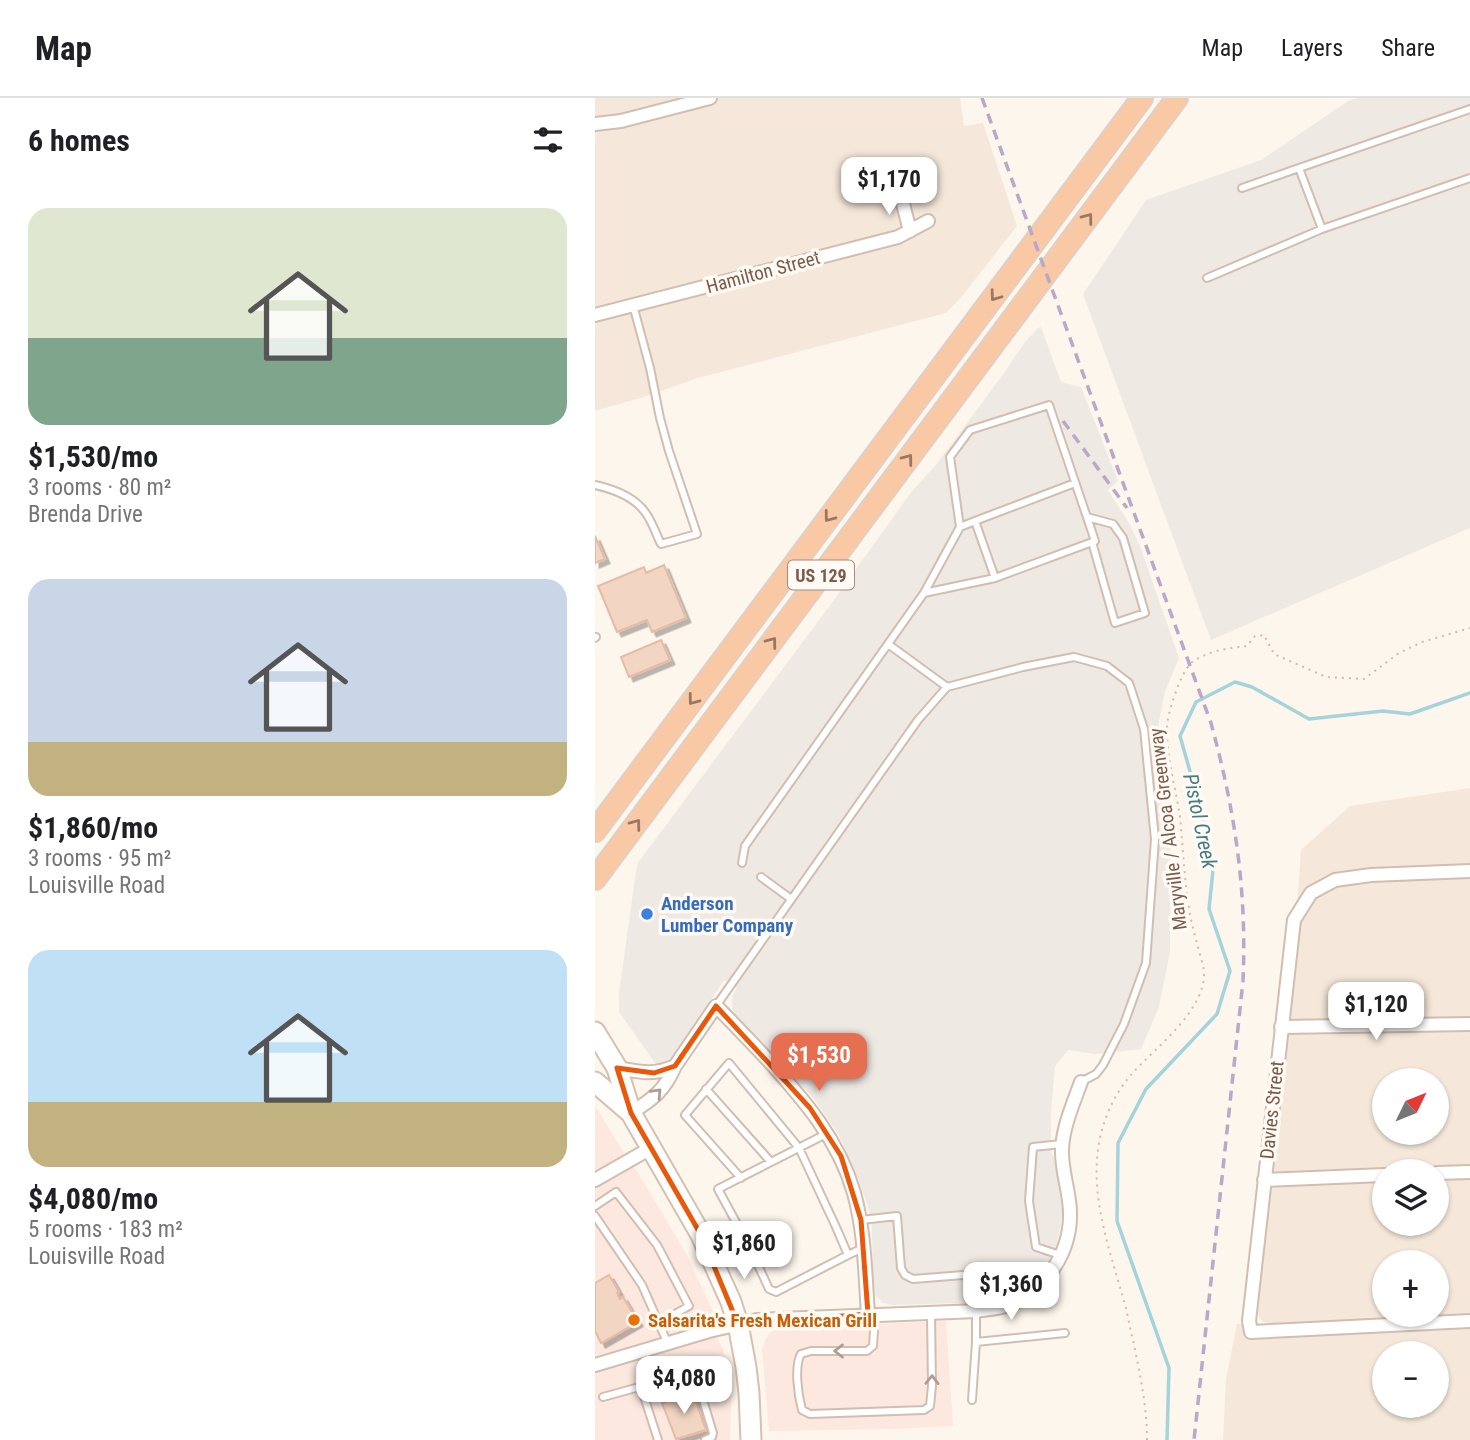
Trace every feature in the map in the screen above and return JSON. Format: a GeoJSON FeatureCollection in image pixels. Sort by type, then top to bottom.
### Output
{"type":"FeatureCollection","features":[{"type":"Feature","properties":{"kind":"highway","name":"US 129"},"geometry":{"type":"LineString","coordinates":[[597,826],[1142,98]]}},
{"type":"Feature","properties":{"kind":"highway","name":"US 129"},"geometry":{"type":"LineString","coordinates":[[595,879],[1177,98]]}},
{"type":"Feature","properties":{"kind":"main road"},"geometry":{"type":"LineString","coordinates":[[595,1032],[617,1068],[631,1113],[701,1235],[727,1292],[738,1324],[749,1394],[751,1440]]}},
{"type":"Feature","properties":{"kind":"main road"},"geometry":{"type":"LineString","coordinates":[[595,1082],[631,1113]]}},
{"type":"Feature","properties":{"kind":"street"},"geometry":{"type":"LineString","coordinates":[[595,124],[621,121],[711,98]]}},
{"type":"Feature","properties":{"kind":"street"},"geometry":{"type":"LineString","coordinates":[[901,195],[909,231]]}},
{"type":"Feature","properties":{"kind":"street","name":"Hamilton Street"},"geometry":{"type":"LineString","coordinates":[[595,315],[898,237],[928,221]]}},
{"type":"Feature","properties":{"kind":"street","name":"Davies Street"},"geometry":{"type":"LineString","coordinates":[[1470,871],[1371,875],[1335,880],[1311,893],[1294,920],[1249,1321],[1251,1332],[1470,1321]]}},
{"type":"Feature","properties":{"kind":"street"},"geometry":{"type":"LineString","coordinates":[[631,1113],[661,1091],[716,1006],[810,1108],[828,1133],[847,1170],[865,1248],[872,1314]]}},
{"type":"Feature","properties":{"kind":"street"},"geometry":{"type":"LineString","coordinates":[[1281,1027],[1470,1024]]}},
{"type":"Feature","properties":{"kind":"street"},"geometry":{"type":"LineString","coordinates":[[617,1068],[654,1073],[675,1066]]}},
{"type":"Feature","properties":{"kind":"street"},"geometry":{"type":"LineString","coordinates":[[595,1366],[668,1343],[757,1320],[977,1311],[997,1308],[1019,1300],[1043,1281],[1062,1256],[1068,1235],[1070,1214],[1062,1163],[1062,1144],[1081,1083]]}},
{"type":"Feature","properties":{"kind":"street"},"geometry":{"type":"LineString","coordinates":[[595,1180],[651,1148]]}},
{"type":"Feature","properties":{"kind":"street"},"geometry":{"type":"LineString","coordinates":[[1449,1173],[1470,1172]]}},
{"type":"Feature","properties":{"kind":"street"},"geometry":{"type":"LineString","coordinates":[[1264,1180],[1372,1176]]}},
{"type":"Feature","properties":{"kind":"lane"},"geometry":{"type":"LineString","coordinates":[[1242,188],[1470,109]]}},
{"type":"Feature","properties":{"kind":"lane"},"geometry":{"type":"LineString","coordinates":[[1299,168],[1322,229]]}},
{"type":"Feature","properties":{"kind":"lane"},"geometry":{"type":"LineString","coordinates":[[1207,278],[1322,229],[1470,178]]}},
{"type":"Feature","properties":{"kind":"lane"},"geometry":{"type":"LineString","coordinates":[[595,485],[610,488],[629,498],[645,512],[661,544],[697,534],[669,451],[633,305]]}},
{"type":"Feature","properties":{"kind":"lane"},"geometry":{"type":"LineString","coordinates":[[742,863],[745,846],[924,593],[960,527],[950,457],[969,430],[1049,405],[1095,541],[995,578],[924,593]]}},
{"type":"Feature","properties":{"kind":"lane"},"geometry":{"type":"LineString","coordinates":[[960,527],[1075,483]]}},
{"type":"Feature","properties":{"kind":"lane"},"geometry":{"type":"LineString","coordinates":[[1087,517],[1114,524],[1123,538],[1145,613],[1115,623],[1092,542]]}},
{"type":"Feature","properties":{"kind":"lane"},"geometry":{"type":"LineString","coordinates":[[975,521],[995,578]]}},
{"type":"Feature","properties":{"kind":"lane"},"geometry":{"type":"LineString","coordinates":[[888,644],[947,687]]}},
{"type":"Feature","properties":{"kind":"lane"},"geometry":{"type":"LineString","coordinates":[[716,1006],[918,720],[947,687],[1074,657],[1107,666],[1129,683],[1144,729],[1155,839],[1146,963],[1124,1024],[1103,1065],[1081,1083]]}},
{"type":"Feature","properties":{"kind":"lane"},"geometry":{"type":"LineString","coordinates":[[761,877],[791,899]]}},
{"type":"Feature","properties":{"kind":"lane"},"geometry":{"type":"LineString","coordinates":[[741,1178],[685,1115],[729,1063],[799,1148],[848,1255]]}},
{"type":"Feature","properties":{"kind":"lane"},"geometry":{"type":"LineString","coordinates":[[706,1089],[771,1162]]}},
{"type":"Feature","properties":{"kind":"lane"},"geometry":{"type":"LineString","coordinates":[[828,1133],[718,1189],[769,1289],[776,1292],[865,1248]]}},
{"type":"Feature","properties":{"kind":"lane"},"geometry":{"type":"LineString","coordinates":[[1062,1144],[1033,1147],[1029,1201],[1035,1247],[1062,1256]]}},
{"type":"Feature","properties":{"kind":"lane"},"geometry":{"type":"LineString","coordinates":[[595,1206],[616,1192],[657,1245],[689,1306],[659,1323]]}},
{"type":"Feature","properties":{"kind":"lane"},"geometry":{"type":"LineString","coordinates":[[595,1216],[642,1285],[668,1343]]}},
{"type":"Feature","properties":{"kind":"lane"},"geometry":{"type":"LineString","coordinates":[[860,1220],[897,1216],[901,1268],[905,1275],[913,1279],[976,1274],[977,1311],[972,1400]]}},
{"type":"Feature","properties":{"kind":"lane"},"geometry":{"type":"LineString","coordinates":[[872,1314],[873,1346],[867,1351],[811,1351],[801,1354],[797,1360],[802,1410],[810,1414],[924,1410],[930,1406],[930,1313]]}},
{"type":"Feature","properties":{"kind":"lane"},"geometry":{"type":"LineString","coordinates":[[976,1342],[1065,1333]]}},
{"type":"Feature","properties":{"kind":"lane"},"geometry":{"type":"LineString","coordinates":[[603,1398],[690,1373],[694,1374],[701,1393]]}},
{"type":"Feature","properties":{"kind":"lane"},"geometry":{"type":"LineString","coordinates":[[641,1387],[658,1440]]}},
{"type":"Feature","properties":{"kind":"lane"},"geometry":{"type":"LineString","coordinates":[[704,1403],[713,1433],[712,1437],[705,1440]]}},
{"type":"Feature","properties":{"kind":"path","name":"Maryville / Alcoa Greenway"},"geometry":{"type":"LineString","coordinates":[[1147,1440],[1144,1392],[1123,1297],[1103,1228],[1097,1192],[1097,1166],[1101,1131],[1111,1103],[1196,1001],[1204,980],[1188,905],[1166,725],[1179,685],[1190,664],[1212,653],[1247,646],[1255,636],[1264,635],[1274,654],[1326,677],[1364,680],[1399,653],[1422,642],[1470,628]]}},
{"type":"Feature","properties":{"kind":"highlighted area"},"geometry":{"type":"Polygon","coordinates":[[[716,1006],[810,1108],[841,1156],[861,1220],[868,1314],[738,1324],[701,1235],[631,1113],[617,1068],[654,1073],[675,1066],[716,1006]]]}},
{"type":"Feature","properties":{"kind":"shaded area"},"geometry":{"type":"Polygon","coordinates":[[[595,98],[960,98],[964,126],[983,123],[1017,226],[946,313],[698,378],[595,411],[595,98]]]}},
{"type":"Feature","properties":{"kind":"shaded area"},"geometry":{"type":"Polygon","coordinates":[[[1358,98],[1470,98],[1470,528],[1211,640],[1083,294],[1146,200],[1261,160],[1348,101],[1358,98]]]}},
{"type":"Feature","properties":{"kind":"shaded area"},"geometry":{"type":"Polygon","coordinates":[[[1041,327],[1061,382],[1081,387],[1118,481],[1108,490],[1140,546],[1179,658],[1165,692],[1158,736],[1171,829],[1170,952],[1159,1007],[1141,1049],[1094,1054],[1068,1050],[1055,1066],[1051,1153],[1054,1157],[1062,1209],[1056,1247],[1044,1270],[1010,1296],[991,1302],[893,1305],[883,1303],[873,1293],[872,1229],[868,1206],[839,1135],[814,1099],[736,1016],[732,1003],[737,988],[724,980],[669,1064],[658,1067],[619,1012],[619,993],[637,864],[912,491],[936,465],[1025,342],[1041,327]]]}},
{"type":"Feature","properties":{"kind":"shaded area"},"geometry":{"type":"Polygon","coordinates":[[[1470,788],[1470,1440],[1223,1440],[1226,1379],[1237,1324],[1243,1324],[1267,1336],[1268,1324],[1261,1320],[1254,1307],[1296,923],[1301,850],[1350,806],[1470,788]]]}},
{"type":"Feature","properties":{"kind":"shaded area"},"geometry":{"type":"Polygon","coordinates":[[[595,1106],[687,1255],[714,1314],[712,1317],[723,1348],[731,1402],[730,1440],[595,1440],[595,1106]]]}},
{"type":"Feature","properties":{"kind":"shaded area"},"geometry":{"type":"Polygon","coordinates":[[[946,1321],[953,1426],[769,1431],[762,1349],[771,1332],[780,1328],[946,1321]]]}},
{"type":"Feature","properties":{"kind":"building"},"geometry":{"type":"Polygon","coordinates":[[[595,536],[605,559],[595,563],[595,536]]]}},
{"type":"Feature","properties":{"kind":"building"},"geometry":{"type":"Polygon","coordinates":[[[664,565],[686,618],[652,632],[647,620],[617,632],[598,586],[644,567],[646,573],[664,565]]]}},
{"type":"Feature","properties":{"kind":"building"},"geometry":{"type":"Polygon","coordinates":[[[661,640],[670,660],[629,677],[621,657],[661,640]]]}},
{"type":"Feature","properties":{"kind":"building"},"geometry":{"type":"Polygon","coordinates":[[[609,1275],[620,1299],[623,1297],[638,1322],[601,1343],[595,1331],[595,1283],[609,1275]]]}},
{"type":"Feature","properties":{"kind":"building"},"geometry":{"type":"Polygon","coordinates":[[[693,1394],[706,1430],[676,1439],[662,1403],[693,1394]]]}},
{"type":"Feature","properties":{"kind":"waterway","name":"Pistol Creek"},"geometry":{"type":"LineString","coordinates":[[1167,1440],[1169,1368],[1117,1221],[1118,1143],[1146,1089],[1217,1014],[1230,971],[1209,909],[1213,870],[1202,814],[1180,736],[1196,702],[1235,682],[1252,687],[1309,719],[1383,711],[1410,714],[1470,693]]}},
{"type":"Feature","properties":{"kind":"railway"},"geometry":{"type":"LineString","coordinates":[[982,98],[1211,723],[1233,819],[1243,915],[1243,981],[1194,1440]]}},
{"type":"Feature","properties":{"kind":"railway"},"geometry":{"type":"LineString","coordinates":[[1063,421],[1127,508]]}},
{"type":"Feature","properties":{"kind":"place","name":"Anderson Lumber Company"},"geometry":{"type":"Point","coordinates":[647,914]}},
{"type":"Feature","properties":{"kind":"place","name":"Salsarita's Fresh Mexican Grill"},"geometry":{"type":"Point","coordinates":[634,1320]}}]}
